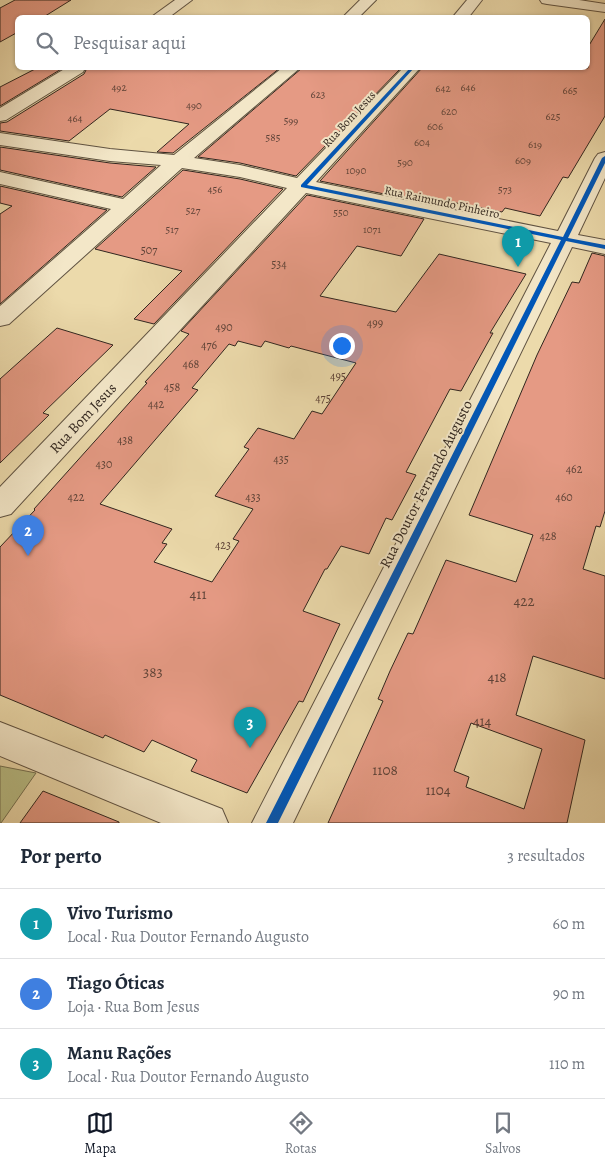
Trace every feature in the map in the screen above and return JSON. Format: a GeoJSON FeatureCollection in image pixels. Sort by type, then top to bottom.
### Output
{"type":"FeatureCollection","features":[{"type":"Feature","properties":{"kind":"street"},"geometry":{"type":"LineString","coordinates":[[162,15],[185,0]]}},
{"type":"Feature","properties":{"kind":"street"},"geometry":{"type":"LineString","coordinates":[[352,15],[369,0]]}},
{"type":"Feature","properties":{"kind":"street"},"geometry":{"type":"LineString","coordinates":[[462,15],[475,0]]}},
{"type":"Feature","properties":{"kind":"street"},"geometry":{"type":"LineString","coordinates":[[547,0],[605,8]]}},
{"type":"Feature","properties":{"kind":"street"},"geometry":{"type":"LineString","coordinates":[[0,116],[74,70]]}},
{"type":"Feature","properties":{"kind":"street"},"geometry":{"type":"LineString","coordinates":[[0,319],[178,161],[290,70]]}},
{"type":"Feature","properties":{"kind":"street","name":"Rua Bom Jesus"},"geometry":{"type":"LineString","coordinates":[[0,506],[410,70]]}},
{"type":"Feature","properties":{"kind":"street","name":"Rua Raimundo Pinheiro"},"geometry":{"type":"LineString","coordinates":[[0,139],[110,155],[178,161],[240,171],[303,186],[605,247]]}},
{"type":"Feature","properties":{"kind":"street","name":"Rua Doutor Fernando Augusto"},"geometry":{"type":"LineString","coordinates":[[272,823],[605,158]]}},
{"type":"Feature","properties":{"kind":"street"},"geometry":{"type":"LineString","coordinates":[[0,178],[126,206]]}},
{"type":"Feature","properties":{"kind":"street"},"geometry":{"type":"LineString","coordinates":[[0,739],[208,823]]}},
{"type":"Feature","properties":{"kind":"green space"},"geometry":{"type":"Polygon","coordinates":[[[0,766],[36,773],[1,823],[0,823],[0,766]]]}},
{"type":"Feature","properties":{"kind":"building"},"geometry":{"type":"Polygon","coordinates":[[[15,0],[71,0],[47,15],[15,15],[15,34],[0,42],[0,8],[15,0]]]}},
{"type":"Feature","properties":{"kind":"building"},"geometry":{"type":"Polygon","coordinates":[[[605,19],[605,116],[568,178],[563,177],[540,216],[505,208],[502,212],[437,199],[434,204],[320,181],[420,70],[590,70],[590,44],[605,19]]]}},
{"type":"Feature","properties":{"kind":"building"},"geometry":{"type":"Polygon","coordinates":[[[33,70],[60,70],[0,106],[0,87],[33,70]]]}},
{"type":"Feature","properties":{"kind":"building"},"geometry":{"type":"Polygon","coordinates":[[[86,70],[277,70],[173,153],[157,152],[189,124],[110,109],[69,141],[0,131],[0,123],[7,122],[84,74],[86,70]]]}},
{"type":"Feature","properties":{"kind":"building"},"geometry":{"type":"Polygon","coordinates":[[[300,70],[399,70],[296,176],[240,163],[198,157],[300,70]]]}},
{"type":"Feature","properties":{"kind":"building"},"geometry":{"type":"Polygon","coordinates":[[[0,147],[110,163],[156,167],[122,197],[0,170],[0,147]]]}},
{"type":"Feature","properties":{"kind":"building"},"geometry":{"type":"Polygon","coordinates":[[[183,170],[240,179],[283,189],[154,324],[134,319],[182,271],[95,249],[183,170]]]}},
{"type":"Feature","properties":{"kind":"building"},"geometry":{"type":"Polygon","coordinates":[[[0,186],[107,210],[0,304],[0,214],[12,206],[0,203],[0,186]]]}},
{"type":"Feature","properties":{"kind":"building"},"geometry":{"type":"Polygon","coordinates":[[[307,195],[424,219],[401,256],[357,246],[320,296],[396,312],[439,254],[526,274],[490,333],[493,333],[461,391],[450,389],[406,472],[416,475],[392,520],[386,518],[369,554],[341,546],[327,569],[325,569],[303,611],[340,624],[303,702],[299,701],[247,793],[191,771],[197,760],[152,740],[144,752],[105,735],[103,738],[0,695],[0,547],[35,510],[147,383],[145,382],[189,334],[181,331],[307,195]],[[238,341],[235,346],[229,344],[192,388],[198,390],[100,504],[172,529],[162,543],[167,544],[154,562],[212,582],[239,541],[233,539],[253,509],[215,496],[249,449],[244,447],[258,428],[294,439],[312,411],[322,414],[356,363],[265,341],[261,347],[238,341]]]}},
{"type":"Feature","properties":{"kind":"building"},"geometry":{"type":"Polygon","coordinates":[[[592,253],[605,256],[605,511],[600,527],[596,526],[583,569],[605,576],[605,679],[533,656],[516,715],[585,740],[567,823],[328,823],[383,701],[378,699],[390,671],[408,633],[413,634],[446,560],[516,582],[533,535],[469,515],[537,355],[572,282],[579,283],[592,253]],[[471,723],[454,771],[469,777],[466,787],[524,809],[542,749],[471,723]]]}},
{"type":"Feature","properties":{"kind":"building"},"geometry":{"type":"Polygon","coordinates":[[[57,328],[113,345],[43,413],[49,415],[0,463],[0,379],[57,328]]]}},
{"type":"Feature","properties":{"kind":"building"},"geometry":{"type":"Polygon","coordinates":[[[43,791],[119,822],[119,823],[20,823],[43,791]]]}},
{"type":"Feature","properties":{"kind":"cycle path"},"geometry":{"type":"LineString","coordinates":[[303,186],[410,70]]}},
{"type":"Feature","properties":{"kind":"cycle path"},"geometry":{"type":"LineString","coordinates":[[272,823],[605,158]]}},
{"type":"Feature","properties":{"kind":"cycle path"},"geometry":{"type":"LineString","coordinates":[[303,186],[605,247]]}},
{"type":"Feature","properties":{"kind":"place","name":"Vivo Turismo"},"geometry":{"type":"Point","coordinates":[518,267]}},
{"type":"Feature","properties":{"kind":"place","name":"Tiago Óticas"},"geometry":{"type":"Point","coordinates":[28,556]}},
{"type":"Feature","properties":{"kind":"place","name":"Manu Rações"},"geometry":{"type":"Point","coordinates":[250,748]}}]}
